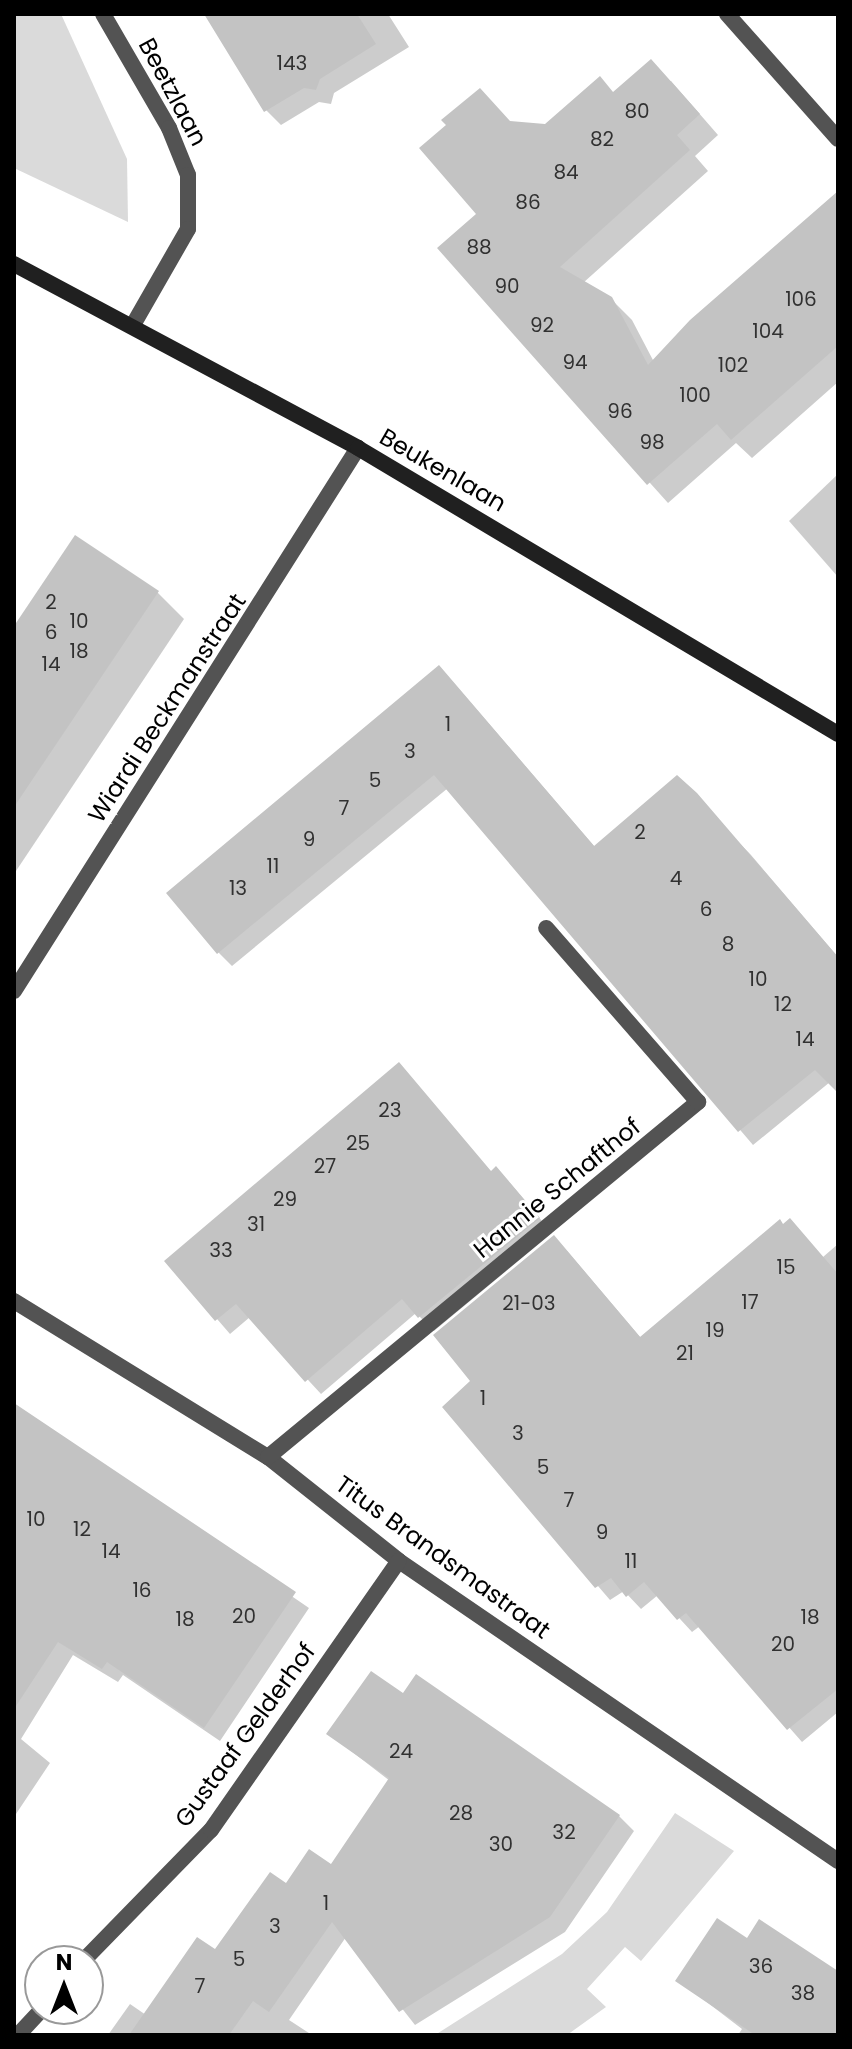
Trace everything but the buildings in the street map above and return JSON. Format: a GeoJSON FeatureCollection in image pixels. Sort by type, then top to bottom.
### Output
{"type":"FeatureCollection","features":[{"type":"Feature","properties":{"kind":"street","name":"Beetzlaan"},"geometry":{"type":"LineString","coordinates":[[103,14],[169,128],[188,175],[188,229],[133,325]]}},
{"type":"Feature","properties":{"kind":"street"},"geometry":{"type":"LineString","coordinates":[[727,14],[838,139]]}},
{"type":"Feature","properties":{"kind":"street","name":"Beukenlaan"},"geometry":{"type":"LineString","coordinates":[[14,264],[358,448],[838,734]]}},
{"type":"Feature","properties":{"kind":"street","name":"Wiardi Beckmanstraat"},"geometry":{"type":"LineString","coordinates":[[14,991],[358,448]]}},
{"type":"Feature","properties":{"kind":"street","name":"Hannie Schafthof"},"geometry":{"type":"LineString","coordinates":[[268,1457],[698,1102],[546,928]]}},
{"type":"Feature","properties":{"kind":"street","name":"Titus Brandsmastraat"},"geometry":{"type":"LineString","coordinates":[[14,1301],[268,1457],[399,1561],[838,1861]]}},
{"type":"Feature","properties":{"kind":"street","name":"Gustaaf Gelderhof"},"geometry":{"type":"LineString","coordinates":[[99,1945],[211,1830],[399,1561]]}},
{"type":"Feature","properties":{"kind":"shaded area"},"geometry":{"type":"Polygon","coordinates":[[[14,14],[61,14],[127,159],[128,222],[14,168],[14,14]]]}},
{"type":"Feature","properties":{"kind":"shaded area"},"geometry":{"type":"Polygon","coordinates":[[[675,1813],[734,1851],[641,1961],[625,1947],[587,1989],[606,2007],[567,2035],[435,2035],[562,1954],[607,1912],[675,1813]]]}}]}
